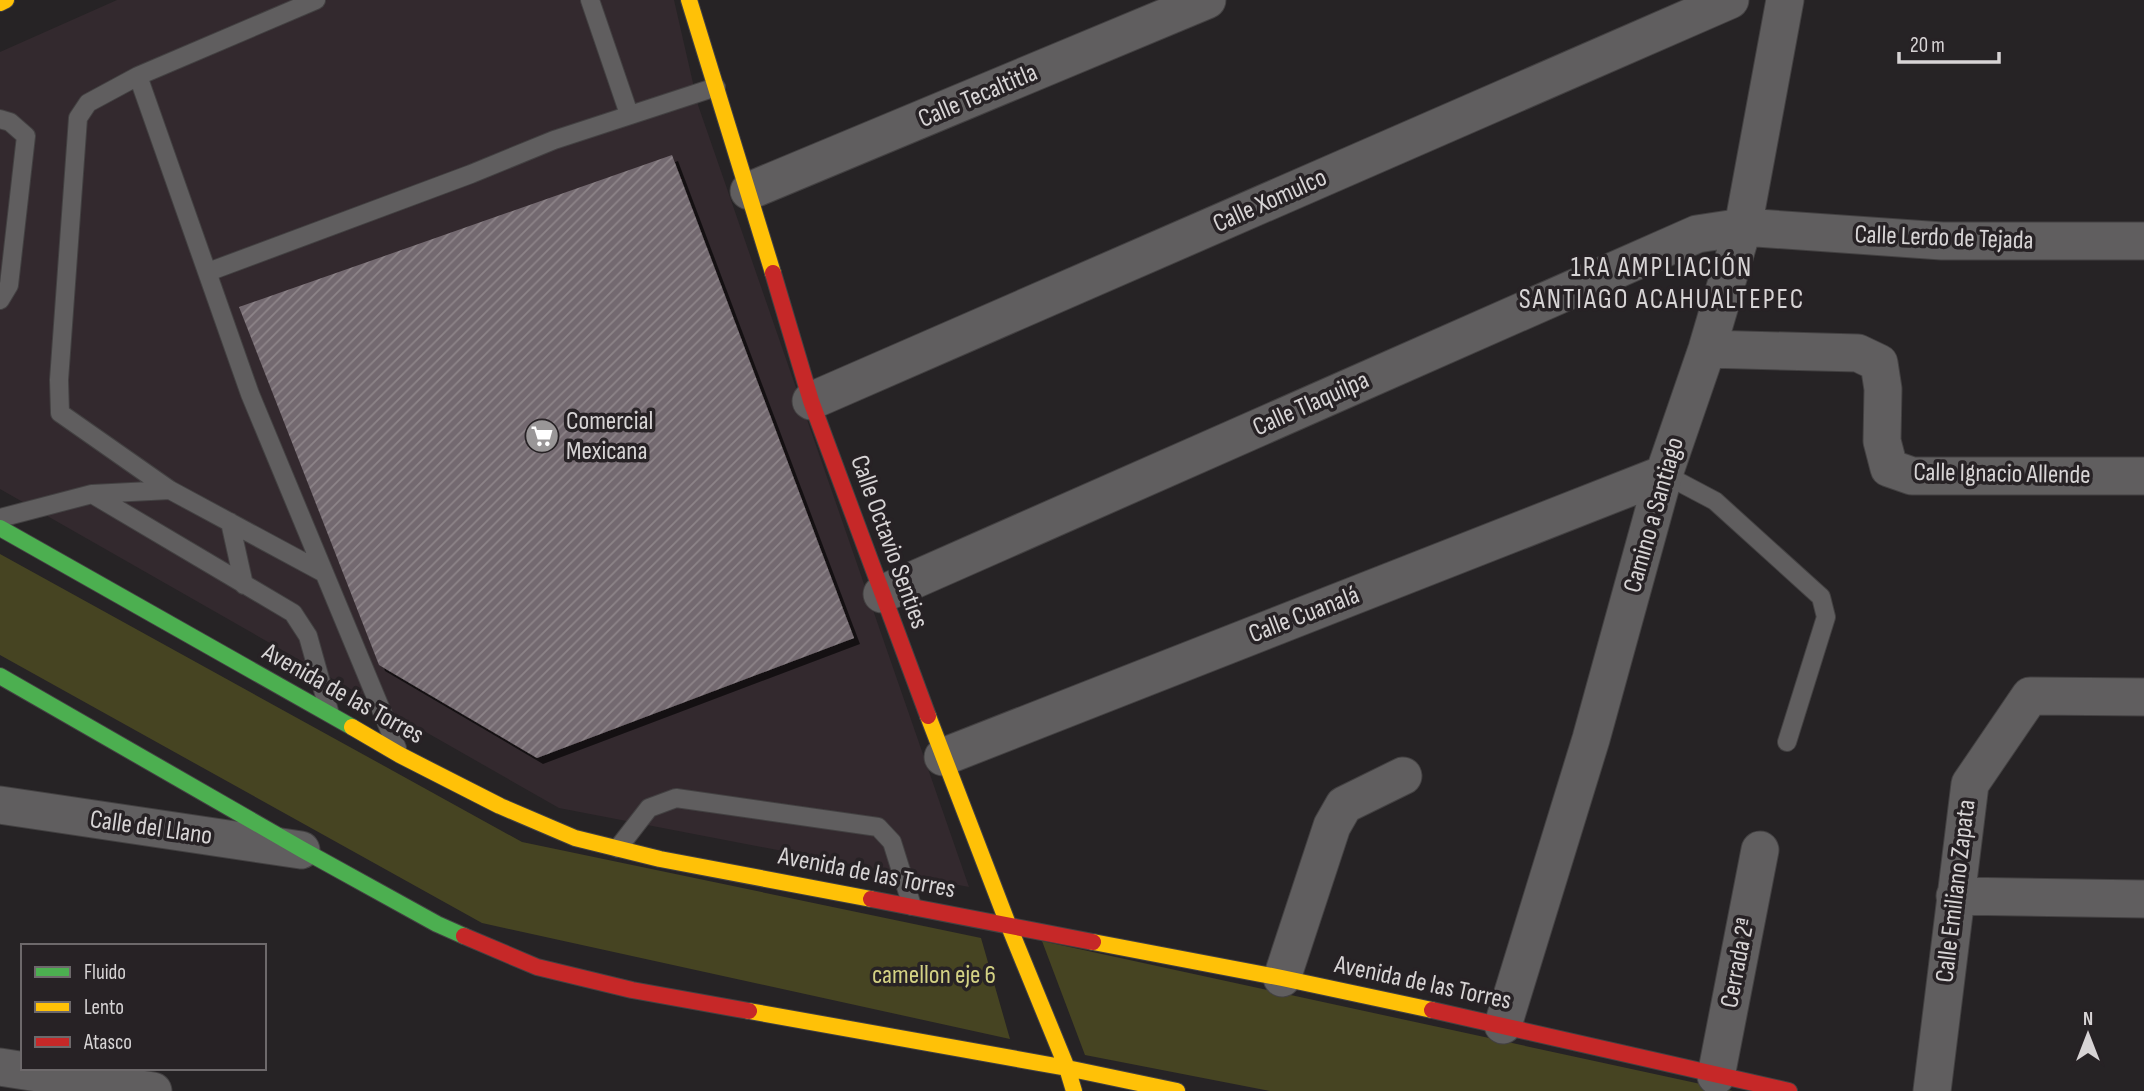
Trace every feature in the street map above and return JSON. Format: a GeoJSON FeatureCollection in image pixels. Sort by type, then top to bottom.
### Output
{"type":"FeatureCollection","features":[{"type":"Feature","properties":{"kind":"main road"},"geometry":{"type":"LineString","coordinates":[[0,3],[6,0]]}},
{"type":"Feature","properties":{"kind":"main road","name":"Calle Octavio Senties"},"geometry":{"type":"LineString","coordinates":[[689,0],[811,401],[943,757],[1074,1091]]}},
{"type":"Feature","properties":{"kind":"main road","name":"Avenida de las Torres"},"geometry":{"type":"LineString","coordinates":[[0,528],[400,755],[500,806],[575,838],[660,859],[1282,978],[1503,1025],[1788,1091]]}},
{"type":"Feature","properties":{"kind":"main road"},"geometry":{"type":"LineString","coordinates":[[0,676],[437,924],[537,967],[632,990],[1067,1068],[1177,1091]]}},
{"type":"Feature","properties":{"kind":"street","name":"Calle Tecaltitla"},"geometry":{"type":"LineString","coordinates":[[749,191],[1207,0]]}},
{"type":"Feature","properties":{"kind":"street","name":"Calle Xomulco"},"geometry":{"type":"LineString","coordinates":[[811,401],[1730,0]]}},
{"type":"Feature","properties":{"kind":"street","name":"Camino a Santiago"},"geometry":{"type":"LineString","coordinates":[[1503,1025],[1591,739],[1664,474],[1707,349],[1743,227],[1785,0]]}},
{"type":"Feature","properties":{"kind":"street","name":"Calle Lerdo de Tejada"},"geometry":{"type":"LineString","coordinates":[[1743,227],[1942,242],[2144,242]]}},
{"type":"Feature","properties":{"kind":"street","name":"Calle Tlaquilpa"},"geometry":{"type":"LineString","coordinates":[[882,594],[1697,234],[1743,227]]}},
{"type":"Feature","properties":{"kind":"street","name":"Calle Ignacio Allende"},"geometry":{"type":"LineString","coordinates":[[1707,349],[1858,354],[1879,363],[1883,388],[1882,441],[1889,468],[1913,476],[2144,475]]}},
{"type":"Feature","properties":{"kind":"street","name":"Calle Cuanalá"},"geometry":{"type":"LineString","coordinates":[[943,757],[1664,474]]}},
{"type":"Feature","properties":{"kind":"street","name":"Calle Emiliano Zapata"},"geometry":{"type":"LineString","coordinates":[[1932,1091],[1970,785],[2030,696],[2144,697]]}},
{"type":"Feature","properties":{"kind":"street"},"geometry":{"type":"LineString","coordinates":[[1282,978],[1332,826],[1344,805],[1403,776]]}},
{"type":"Feature","properties":{"kind":"street","name":"Calle del Llano"},"geometry":{"type":"LineString","coordinates":[[0,805],[303,850]]}},
{"type":"Feature","properties":{"kind":"street","name":"Cerrada 2ª"},"geometry":{"type":"LineString","coordinates":[[1716,1076],[1760,850]]}},
{"type":"Feature","properties":{"kind":"street"},"geometry":{"type":"LineString","coordinates":[[1955,896],[2144,899]]}},
{"type":"Feature","properties":{"kind":"street"},"geometry":{"type":"LineString","coordinates":[[0,1068],[153,1091]]}},
{"type":"Feature","properties":{"kind":"lane"},"geometry":{"type":"LineString","coordinates":[[590,0],[629,114]]}},
{"type":"Feature","properties":{"kind":"lane"},"geometry":{"type":"LineString","coordinates":[[311,1],[138,76],[88,103],[78,118],[59,380],[60,413],[102,444],[170,490],[324,573]]}},
{"type":"Feature","properties":{"kind":"lane"},"geometry":{"type":"LineString","coordinates":[[138,76],[250,394],[400,755]]}},
{"type":"Feature","properties":{"kind":"lane"},"geometry":{"type":"LineString","coordinates":[[208,272],[471,174],[554,140],[716,87]]}},
{"type":"Feature","properties":{"kind":"lane"},"geometry":{"type":"LineString","coordinates":[[0,119],[10,122],[26,136],[9,285],[0,300]]}},
{"type":"Feature","properties":{"kind":"lane"},"geometry":{"type":"LineString","coordinates":[[1664,474],[1715,501],[1821,597],[1826,617],[1787,741]]}},
{"type":"Feature","properties":{"kind":"lane"},"geometry":{"type":"LineString","coordinates":[[0,519],[92,494],[170,490]]}},
{"type":"Feature","properties":{"kind":"lane"},"geometry":{"type":"LineString","coordinates":[[92,494],[293,614],[308,636],[330,715]]}},
{"type":"Feature","properties":{"kind":"lane"},"geometry":{"type":"LineString","coordinates":[[230,522],[244,584]]}},
{"type":"Feature","properties":{"kind":"lane"},"geometry":{"type":"LineString","coordinates":[[618,848],[649,808],[676,798],[878,827],[892,842],[912,906]]}},
{"type":"Feature","properties":{"kind":"shaded area"},"geometry":{"type":"Polygon","coordinates":[[[117,0],[674,0],[698,105],[969,887],[559,808],[0,489],[0,52],[117,0]]]}},
{"type":"Feature","properties":{"kind":"green space","name":"camellon eje 6"},"geometry":{"type":"Polygon","coordinates":[[[0,554],[522,842],[981,938],[1010,1039],[482,923],[0,655],[0,554]]]}},
{"type":"Feature","properties":{"kind":"green space"},"geometry":{"type":"Polygon","coordinates":[[[1042,941],[1733,1091],[1270,1091],[1085,1055],[1042,941]]]}},
{"type":"Feature","properties":{"kind":"building"},"geometry":{"type":"Polygon","coordinates":[[[672,155],[854,638],[537,758],[379,665],[239,307],[672,155]]]}},
{"type":"Feature","properties":{"kind":"traffic: fast"},"geometry":{"type":"LineString","coordinates":[[0,528],[352,727]]}},
{"type":"Feature","properties":{"kind":"traffic: fast"},"geometry":{"type":"LineString","coordinates":[[0,676],[303,850],[437,924],[464,936]]}},
{"type":"Feature","properties":{"kind":"traffic: slow"},"geometry":{"type":"LineString","coordinates":[[0,3],[6,0]]}},
{"type":"Feature","properties":{"kind":"traffic: slow"},"geometry":{"type":"LineString","coordinates":[[689,0],[773,273]]}},
{"type":"Feature","properties":{"kind":"traffic: slow"},"geometry":{"type":"LineString","coordinates":[[928,716],[1074,1091]]}},
{"type":"Feature","properties":{"kind":"traffic: slow"},"geometry":{"type":"LineString","coordinates":[[352,727],[500,806],[575,838],[660,859],[871,899]]}},
{"type":"Feature","properties":{"kind":"traffic: slow"},"geometry":{"type":"LineString","coordinates":[[1093,942],[1432,1010]]}},
{"type":"Feature","properties":{"kind":"traffic: slow"},"geometry":{"type":"LineString","coordinates":[[749,1011],[1067,1068],[1177,1091]]}},
{"type":"Feature","properties":{"kind":"traffic: jam"},"geometry":{"type":"LineString","coordinates":[[773,273],[811,401],[928,716]]}},
{"type":"Feature","properties":{"kind":"traffic: jam"},"geometry":{"type":"LineString","coordinates":[[871,899],[1093,942]]}},
{"type":"Feature","properties":{"kind":"traffic: jam"},"geometry":{"type":"LineString","coordinates":[[464,936],[537,967],[632,990],[749,1011]]}},
{"type":"Feature","properties":{"kind":"traffic: jam"},"geometry":{"type":"LineString","coordinates":[[1432,1010],[1789,1091]]}},
{"type":"Feature","properties":{"kind":"place","name":"Comercial Mexicana"},"geometry":{"type":"Point","coordinates":[542,436]}},
{"type":"Feature","properties":{"kind":"district","name":"1RA AMPLIACIÓN SANTIAGO ACAHUALTEPEC"},"geometry":{"type":"Point","coordinates":[1662,283]}}]}
